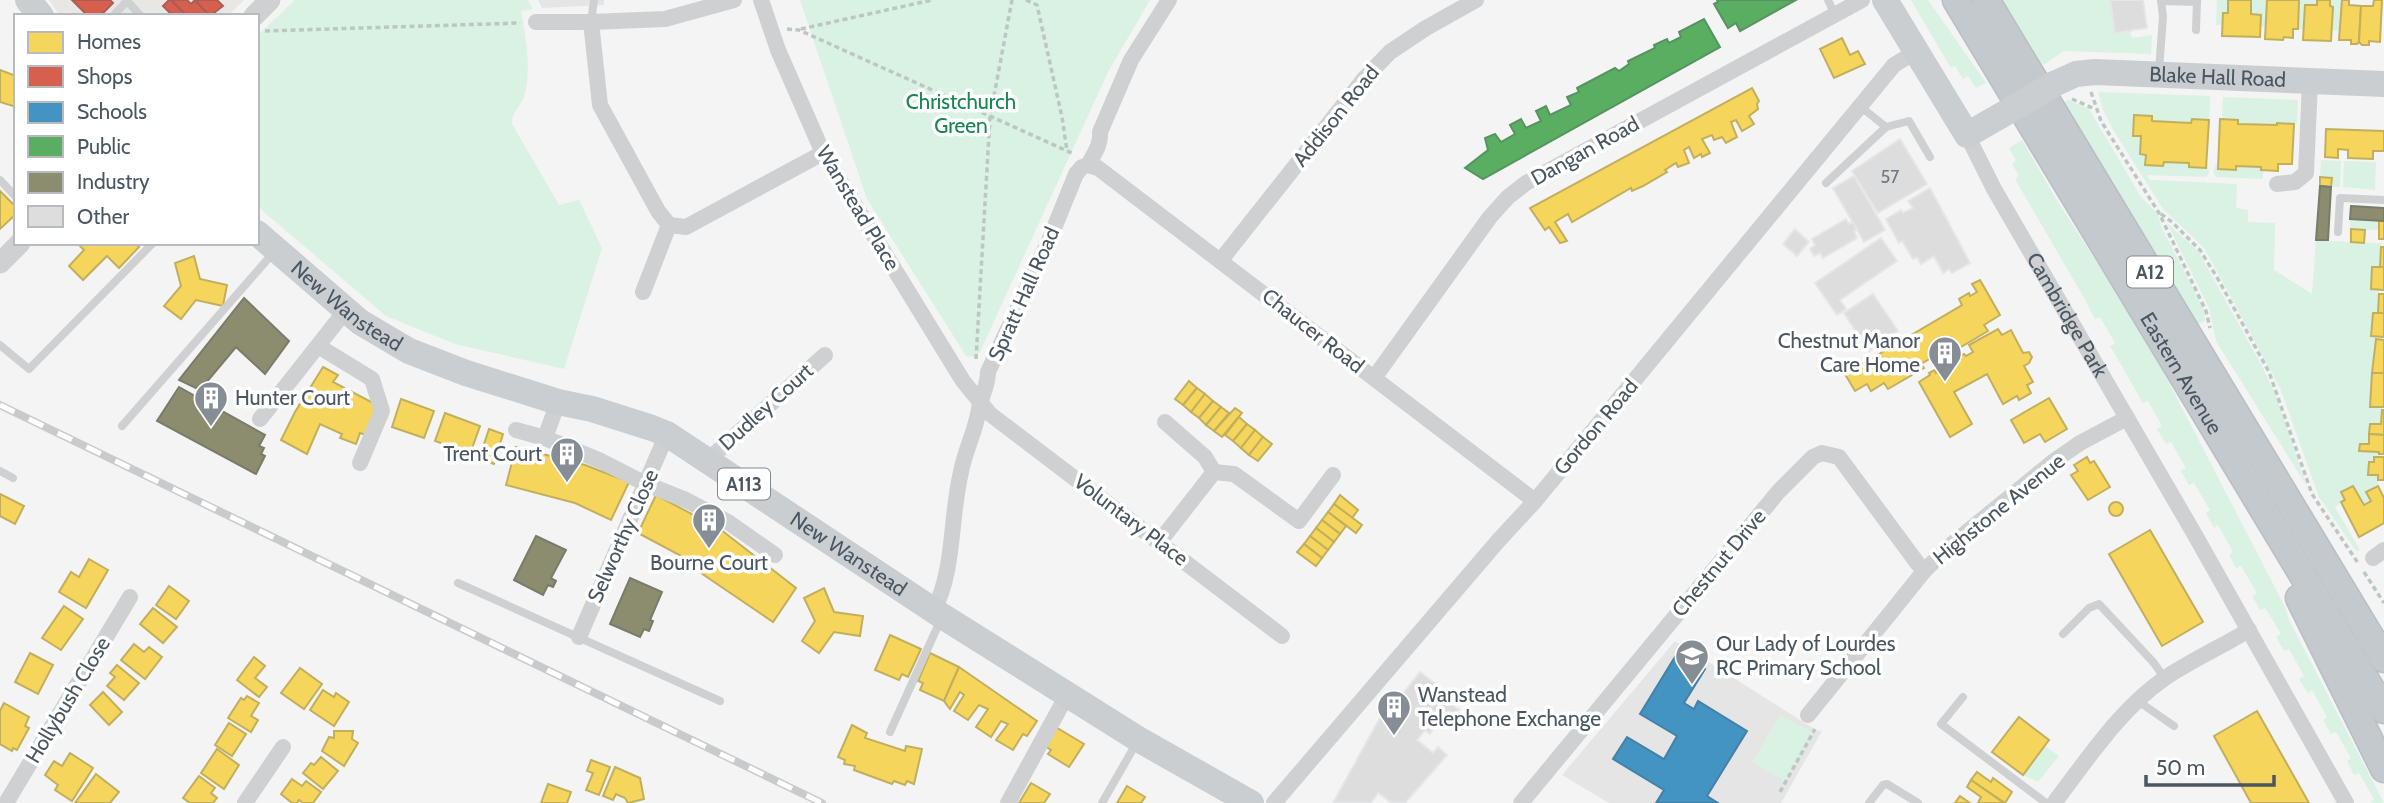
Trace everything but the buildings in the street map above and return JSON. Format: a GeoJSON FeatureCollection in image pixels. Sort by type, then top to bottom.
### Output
{"type":"FeatureCollection","features":[{"type":"Feature","properties":{"kind":"highway","name":"Eastern Avenue"},"geometry":{"type":"LineString","coordinates":[[1956,0],[2384,710]]}},
{"type":"Feature","properties":{"kind":"highway","name":"Eastern Avenue"},"geometry":{"type":"LineString","coordinates":[[1986,0],[2384,659]]}},
{"type":"Feature","properties":{"kind":"highway","name":"A12"},"geometry":{"type":"LineString","coordinates":[[2237,466],[2384,769]]}},
{"type":"Feature","properties":{"kind":"highway","name":"A12"},"geometry":{"type":"LineString","coordinates":[[2315,544],[2368,603],[2384,626]]}},
{"type":"Feature","properties":{"kind":"main road","name":"Cambridge Park"},"geometry":{"type":"LineString","coordinates":[[1885,0],[1967,135]]}},
{"type":"Feature","properties":{"kind":"main road","name":"Blake Hall Road"},"geometry":{"type":"LineString","coordinates":[[1967,135],[2002,114],[2060,90],[2076,74],[2088,72],[2384,85]]}},
{"type":"Feature","properties":{"kind":"main road","name":"New Wanstead"},"geometry":{"type":"LineString","coordinates":[[267,241],[346,310],[380,335],[435,363],[558,402],[592,409],[667,435],[1067,695],[1251,803]]}},
{"type":"Feature","properties":{"kind":"street"},"geometry":{"type":"LineString","coordinates":[[256,14],[270,0]]}},
{"type":"Feature","properties":{"kind":"street"},"geometry":{"type":"LineString","coordinates":[[536,22],[665,19],[734,0]]}},
{"type":"Feature","properties":{"kind":"street","name":"Wanstead Place"},"geometry":{"type":"LineString","coordinates":[[761,0],[770,28],[823,153],[963,381],[980,402]]}},
{"type":"Feature","properties":{"kind":"street","name":"Spratt Hall Road"},"geometry":{"type":"LineString","coordinates":[[938,613],[946,580],[961,471],[988,381],[982,369],[1048,243],[1076,174],[1088,165],[1100,141],[1100,132],[1131,60],[1169,0]]}},
{"type":"Feature","properties":{"kind":"street","name":"Addison Road"},"geometry":{"type":"LineString","coordinates":[[1221,260],[1364,79],[1390,52],[1476,0]]}},
{"type":"Feature","properties":{"kind":"street","name":"Dangan Road"},"geometry":{"type":"LineString","coordinates":[[1374,377],[1490,217],[1508,197],[1526,183],[1832,7],[1862,0]]}},
{"type":"Feature","properties":{"kind":"street"},"geometry":{"type":"LineString","coordinates":[[591,22],[600,105],[658,211],[669,225],[686,227],[823,153]]}},
{"type":"Feature","properties":{"kind":"street","name":"Gordon Road"},"geometry":{"type":"LineString","coordinates":[[1274,803],[1535,501],[1894,65],[1917,51]]}},
{"type":"Feature","properties":{"kind":"street"},"geometry":{"type":"LineString","coordinates":[[2277,184],[2295,182],[2306,173],[2310,82]]}},
{"type":"Feature","properties":{"kind":"street","name":"Cambridge Park"},"geometry":{"type":"LineString","coordinates":[[1967,135],[1994,189],[2346,803]]}},
{"type":"Feature","properties":{"kind":"street","name":"Chaucer Road"},"geometry":{"type":"LineString","coordinates":[[1088,165],[1098,168],[1221,260],[1535,501]]}},
{"type":"Feature","properties":{"kind":"street"},"geometry":{"type":"LineString","coordinates":[[643,292],[669,225]]}},
{"type":"Feature","properties":{"kind":"street"},"geometry":{"type":"LineString","coordinates":[[0,263],[18,245]]}},
{"type":"Feature","properties":{"kind":"street"},"geometry":{"type":"LineString","coordinates":[[260,419],[346,310]]}},
{"type":"Feature","properties":{"kind":"street"},"geometry":{"type":"LineString","coordinates":[[318,346],[372,379],[382,411],[360,463]]}},
{"type":"Feature","properties":{"kind":"street","name":"Dudley Court"},"geometry":{"type":"LineString","coordinates":[[708,460],[825,355]]}},
{"type":"Feature","properties":{"kind":"street"},"geometry":{"type":"LineString","coordinates":[[545,438],[558,402]]}},
{"type":"Feature","properties":{"kind":"street","name":"Voluntary Place"},"geometry":{"type":"LineString","coordinates":[[980,402],[990,414],[1283,636]]}},
{"type":"Feature","properties":{"kind":"street","name":"Highstone Avenue"},"geometry":{"type":"LineString","coordinates":[[1808,715],[1926,570],[1951,545],[2054,461],[2127,418]]}},
{"type":"Feature","properties":{"kind":"street"},"geometry":{"type":"LineString","coordinates":[[1165,422],[1205,457],[1214,472]]}},
{"type":"Feature","properties":{"kind":"street"},"geometry":{"type":"LineString","coordinates":[[516,430],[545,438],[601,461],[646,484],[686,500],[728,522],[775,555]]}},
{"type":"Feature","properties":{"kind":"street","name":"Selworthy Close"},"geometry":{"type":"LineString","coordinates":[[579,637],[667,435]]}},
{"type":"Feature","properties":{"kind":"street","name":"Chestnut Drive"},"geometry":{"type":"LineString","coordinates":[[1521,803],[1727,552],[1779,491],[1813,457],[1822,453],[1839,457],[1918,564],[1926,570]]}},
{"type":"Feature","properties":{"kind":"street"},"geometry":{"type":"LineString","coordinates":[[1160,541],[1214,472]]}},
{"type":"Feature","properties":{"kind":"street"},"geometry":{"type":"LineString","coordinates":[[1214,472],[1234,474],[1299,521],[1333,475]]}},
{"type":"Feature","properties":{"kind":"street","name":"Hollybush Close"},"geometry":{"type":"LineString","coordinates":[[6,803],[130,597]]}},
{"type":"Feature","properties":{"kind":"street"},"geometry":{"type":"LineString","coordinates":[[2054,803],[2138,701],[2165,679],[2249,630]]}},
{"type":"Feature","properties":{"kind":"street"},"geometry":{"type":"LineString","coordinates":[[1008,803],[1067,695]]}},
{"type":"Feature","properties":{"kind":"street"},"geometry":{"type":"LineString","coordinates":[[245,803],[283,747]]}},
{"type":"Feature","properties":{"kind":"lane"},"geometry":{"type":"LineString","coordinates":[[591,22],[594,0]]}},
{"type":"Feature","properties":{"kind":"lane"},"geometry":{"type":"LineString","coordinates":[[115,14],[127,1],[140,14]]}},
{"type":"Feature","properties":{"kind":"lane"},"geometry":{"type":"LineString","coordinates":[[2159,75],[2163,17],[2161,1],[2197,1],[2196,30]]}},
{"type":"Feature","properties":{"kind":"lane"},"geometry":{"type":"LineString","coordinates":[[1861,107],[1885,127]]}},
{"type":"Feature","properties":{"kind":"lane"},"geometry":{"type":"LineString","coordinates":[[1826,183],[1885,127],[1909,121],[1930,158]]}},
{"type":"Feature","properties":{"kind":"lane"},"geometry":{"type":"LineString","coordinates":[[0,180],[14,195]]}},
{"type":"Feature","properties":{"kind":"lane"},"geometry":{"type":"LineString","coordinates":[[2338,232],[2340,198],[2384,200]]}},
{"type":"Feature","properties":{"kind":"lane"},"geometry":{"type":"LineString","coordinates":[[122,426],[267,241]]}},
{"type":"Feature","properties":{"kind":"lane"},"geometry":{"type":"LineString","coordinates":[[0,345],[29,369],[151,245]]}},
{"type":"Feature","properties":{"kind":"lane"},"geometry":{"type":"LineString","coordinates":[[0,471],[13,478]]}},
{"type":"Feature","properties":{"kind":"lane"},"geometry":{"type":"LineString","coordinates":[[458,583],[720,701]]}},
{"type":"Feature","properties":{"kind":"lane"},"geometry":{"type":"LineString","coordinates":[[2063,635],[2089,608],[2099,604],[2154,663],[2165,679]]}},
{"type":"Feature","properties":{"kind":"lane"},"geometry":{"type":"LineString","coordinates":[[890,732],[938,613]]}},
{"type":"Feature","properties":{"kind":"lane"},"geometry":{"type":"LineString","coordinates":[[1963,697],[1941,724],[2046,803]]}},
{"type":"Feature","properties":{"kind":"lane"},"geometry":{"type":"LineString","coordinates":[[2138,701],[2174,726]]}},
{"type":"Feature","properties":{"kind":"lane"},"geometry":{"type":"LineString","coordinates":[[1102,803],[1138,739]]}},
{"type":"Feature","properties":{"kind":"lane"},"geometry":{"type":"LineString","coordinates":[[1869,803],[1883,785],[1887,784],[1918,803]]}},
{"type":"Feature","properties":{"kind":"path"},"geometry":{"type":"LineString","coordinates":[[770,28],[799,30],[932,0]]}},
{"type":"Feature","properties":{"kind":"path"},"geometry":{"type":"LineString","coordinates":[[982,369],[975,357],[990,117],[1012,0]]}},
{"type":"Feature","properties":{"kind":"path"},"geometry":{"type":"LineString","coordinates":[[1026,0],[1037,5],[1067,151]]}},
{"type":"Feature","properties":{"kind":"path"},"geometry":{"type":"LineString","coordinates":[[259,33],[536,22]]}},
{"type":"Feature","properties":{"kind":"path"},"geometry":{"type":"LineString","coordinates":[[799,30],[1075,155],[1078,148]]}},
{"type":"Feature","properties":{"kind":"path"},"geometry":{"type":"LineString","coordinates":[[2088,72],[2095,110],[2159,213],[2200,250],[2218,279],[2269,372],[2312,495],[2384,603]]}},
{"type":"Feature","properties":{"kind":"path"},"geometry":{"type":"LineString","coordinates":[[2060,90],[2095,110]]}},
{"type":"Feature","properties":{"kind":"path"},"geometry":{"type":"LineString","coordinates":[[1780,792],[1816,730]]}},
{"type":"Feature","properties":{"kind":"shaded area"},"geometry":{"type":"Polygon","coordinates":[[[49,0],[244,0],[230,14],[59,14],[49,0]]]}},
{"type":"Feature","properties":{"kind":"shaded area"},"geometry":{"type":"Polygon","coordinates":[[[538,0],[604,0],[604,5],[542,8],[538,0]]]}},
{"type":"Feature","properties":{"kind":"shaded area","name":"Our Lady of Lourdes RC Primary School"},"geometry":{"type":"Polygon","coordinates":[[[1675,641],[1816,730],[1822,731],[1781,803],[1609,803],[1562,775],[1675,641]]]}},
{"type":"Feature","properties":{"kind":"green space"},"geometry":{"type":"Polygon","coordinates":[[[295,0],[528,0],[533,9],[521,11],[527,52],[527,84],[512,124],[559,205],[579,200],[602,248],[564,369],[455,344],[386,316],[259,208],[259,34],[295,0]]]}},
{"type":"Feature","properties":{"kind":"green space","name":"Christchurch Green"},"geometry":{"type":"Polygon","coordinates":[[[800,0],[1150,0],[1108,72],[980,352],[974,357],[966,356],[867,199],[800,0]]]}},
{"type":"Feature","properties":{"kind":"green space"},"geometry":{"type":"Polygon","coordinates":[[[1911,0],[1928,0],[1986,83],[1976,88],[1968,76],[1963,79],[1955,66],[1951,68],[1911,0]]]}},
{"type":"Feature","properties":{"kind":"green space"},"geometry":{"type":"Polygon","coordinates":[[[2002,0],[2110,0],[2115,33],[2130,31],[2132,38],[2152,35],[2151,54],[2064,51],[2043,65],[2002,0]]]}},
{"type":"Feature","properties":{"kind":"green space"},"geometry":{"type":"Polygon","coordinates":[[[2217,0],[2228,0],[2228,13],[2223,13],[2223,25],[2216,25],[2217,0]]]}},
{"type":"Feature","properties":{"kind":"green space"},"geometry":{"type":"Polygon","coordinates":[[[2251,0],[2267,0],[2265,27],[2260,27],[2260,15],[2251,14],[2251,0]]]}},
{"type":"Feature","properties":{"kind":"green space"},"geometry":{"type":"Polygon","coordinates":[[[2299,0],[2317,0],[2317,5],[2305,5],[2303,29],[2298,29],[2299,0]]]}},
{"type":"Feature","properties":{"kind":"green space"},"geometry":{"type":"Polygon","coordinates":[[[2330,0],[2342,0],[2340,31],[2331,30],[2333,7],[2330,6],[2330,0]]]}},
{"type":"Feature","properties":{"kind":"green space"},"geometry":{"type":"Polygon","coordinates":[[[2098,92],[2210,96],[2209,120],[2192,119],[2191,123],[2152,121],[2134,116],[2133,135],[2141,136],[2140,154],[2146,155],[2145,165],[2163,166],[2164,162],[2189,163],[2206,168],[2207,161],[2209,173],[2206,177],[2147,175],[2150,180],[2237,184],[2236,208],[2248,210],[2248,222],[2275,223],[2274,270],[2312,294],[2316,240],[2349,242],[2350,219],[2379,221],[2379,230],[2351,229],[2351,242],[2381,243],[2380,267],[2372,267],[2379,290],[2378,313],[2373,313],[2371,336],[2376,336],[2376,339],[2370,406],[2382,407],[2381,424],[2370,424],[2369,444],[2360,444],[2359,450],[2379,452],[2379,457],[2374,457],[2374,462],[2369,463],[2369,474],[2378,475],[2378,486],[2366,492],[2371,501],[2364,505],[2345,500],[2335,507],[2360,550],[2356,551],[2319,497],[2280,388],[2213,264],[2203,247],[2163,209],[2112,128],[2098,92]]]}},
{"type":"Feature","properties":{"kind":"green space"},"geometry":{"type":"Polygon","coordinates":[[[2223,97],[2298,100],[2297,123],[2238,124],[2238,120],[2222,120],[2223,97]]]}},
{"type":"Feature","properties":{"kind":"green space"},"geometry":{"type":"Polygon","coordinates":[[[2068,100],[2089,109],[2141,197],[2157,213],[2204,310],[2205,321],[2197,325],[2063,103],[2068,100]]]}},
{"type":"Feature","properties":{"kind":"green space"},"geometry":{"type":"Polygon","coordinates":[[[2022,140],[2056,199],[2147,340],[2384,803],[2370,803],[2374,799],[2359,773],[2354,775],[2347,761],[2351,758],[2336,732],[2331,734],[2323,720],[2327,717],[2312,690],[2308,693],[2299,679],[2304,676],[2289,649],[2284,651],[2276,637],[2281,634],[2265,608],[2260,610],[2252,596],[2257,593],[2241,566],[2236,568],[2229,555],[2233,552],[2218,525],[2214,528],[2206,513],[2210,510],[2194,483],[2189,485],[2181,471],[2186,468],[2171,442],[2166,444],[2157,429],[2162,426],[2148,401],[2143,403],[2110,346],[2115,343],[2100,317],[2095,319],[2015,179],[2019,176],[2012,164],[2016,160],[2009,148],[2022,140]]]}},
{"type":"Feature","properties":{"kind":"green space"},"geometry":{"type":"Polygon","coordinates":[[[2321,160],[2341,161],[2340,187],[2331,187],[2331,178],[2320,177],[2321,160]]]}},
{"type":"Feature","properties":{"kind":"green space"},"geometry":{"type":"Polygon","coordinates":[[[2344,161],[2376,162],[2375,190],[2343,187],[2344,161]]]}},
{"type":"Feature","properties":{"kind":"green space"},"geometry":{"type":"Polygon","coordinates":[[[2216,164],[2219,169],[2235,170],[2236,166],[2261,167],[2263,179],[2216,177],[2213,172],[2216,164]]]}},
{"type":"Feature","properties":{"kind":"green space"},"geometry":{"type":"Polygon","coordinates":[[[2167,223],[2198,251],[2262,366],[2277,398],[2306,485],[2216,341],[2209,308],[2167,223]]]}},
{"type":"Feature","properties":{"kind":"green space"},"geometry":{"type":"Polygon","coordinates":[[[1780,715],[1812,732],[1785,781],[1752,762],[1780,715]]]}},
{"type":"Feature","properties":{"kind":"green space"},"geometry":{"type":"Polygon","coordinates":[[[2045,746],[2059,756],[2038,782],[2023,775],[2045,746]]]}},
{"type":"Feature","properties":{"kind":"railway"},"geometry":{"type":"LineString","coordinates":[[0,405],[822,803]]}},
{"type":"Feature","properties":{"kind":"place","name":"Chestnut Manor Care Home"},"geometry":{"type":"Point","coordinates":[1945,383]}},
{"type":"Feature","properties":{"kind":"place","name":"Hunter Court"},"geometry":{"type":"Point","coordinates":[211,428]}},
{"type":"Feature","properties":{"kind":"place","name":"Trent Court"},"geometry":{"type":"Point","coordinates":[567,484]}},
{"type":"Feature","properties":{"kind":"place","name":"Bourne Court"},"geometry":{"type":"Point","coordinates":[709,550]}},
{"type":"Feature","properties":{"kind":"place","name":"Our Lady of Lourdes RC Primary School"},"geometry":{"type":"Point","coordinates":[1692,686]}},
{"type":"Feature","properties":{"kind":"place","name":"Wanstead Telephone Exchange"},"geometry":{"type":"Point","coordinates":[1394,737]}}]}
